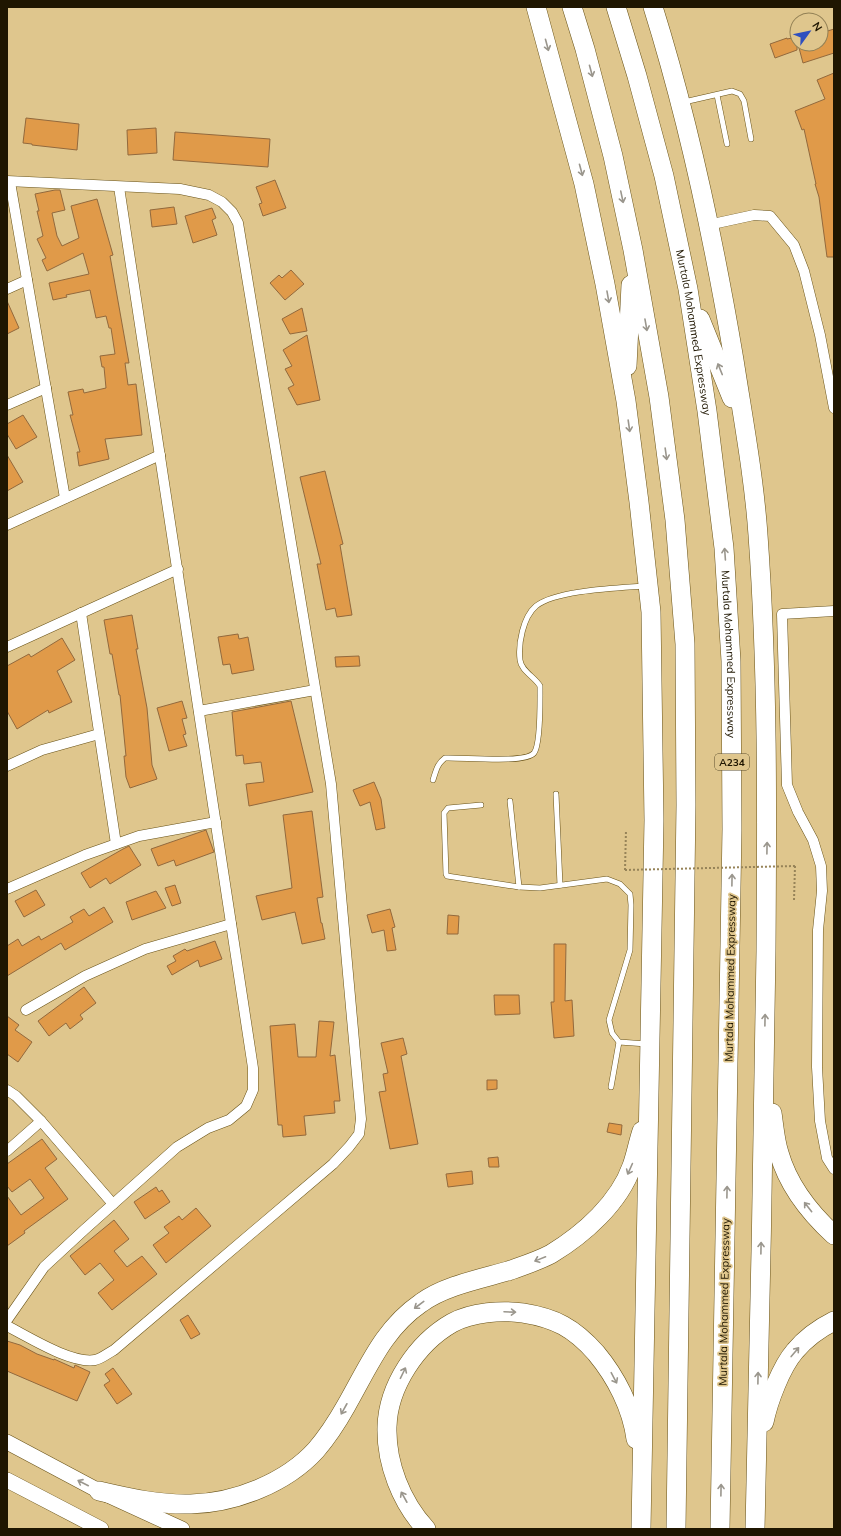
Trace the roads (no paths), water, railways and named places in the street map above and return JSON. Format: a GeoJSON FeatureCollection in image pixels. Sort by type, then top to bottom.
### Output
{"type":"FeatureCollection","features":[{"type":"Feature","properties":{"kind":"highway"},"geometry":{"type":"LineString","coordinates":[[536,7],[584,184],[605,284],[626,401],[651,612],[654,812],[641,1529]]}},
{"type":"Feature","properties":{"kind":"highway"},"geometry":{"type":"LineString","coordinates":[[572,7],[585,49],[613,156],[633,250],[659,398],[674,512],[685,644],[686,805],[676,1529]]}},
{"type":"Feature","properties":{"kind":"highway","name":"Murtala Mohammed Expressway"},"geometry":{"type":"LineString","coordinates":[[616,7],[637,76],[664,176],[688,289],[707,411],[724,548],[731,661],[732,829],[720,1529]]}},
{"type":"Feature","properties":{"kind":"highway"},"geometry":{"type":"LineString","coordinates":[[653,7],[680,103],[708,226],[727,322],[745,431],[758,531],[765,656],[767,790],[765,1045],[755,1529]]}},
{"type":"Feature","properties":{"kind":"highway"},"geometry":{"type":"LineString","coordinates":[[626,401],[633,250]]}},
{"type":"Feature","properties":{"kind":"highway"},"geometry":{"type":"LineString","coordinates":[[688,289],[745,431]]}},
{"type":"Feature","properties":{"kind":"highway"},"geometry":{"type":"LineString","coordinates":[[765,1045],[770,1102],[778,1153],[788,1177],[803,1201],[819,1221],[834,1235]]}},
{"type":"Feature","properties":{"kind":"highway"},"geometry":{"type":"LineString","coordinates":[[99,1491],[133,1499],[163,1503],[191,1504],[224,1501],[257,1490],[286,1474],[314,1451],[334,1427],[377,1349],[397,1323],[422,1302],[453,1287],[518,1268],[550,1254],[578,1236],[599,1216],[618,1192],[631,1167],[643,1128],[650,1076]]}},
{"type":"Feature","properties":{"kind":"highway"},"geometry":{"type":"LineString","coordinates":[[426,1529],[416,1518],[400,1490],[389,1457],[387,1426],[393,1394],[406,1367],[429,1341],[453,1323],[482,1313],[510,1311],[540,1316],[565,1325],[588,1344],[608,1367],[624,1397],[635,1432],[642,1478]]}},
{"type":"Feature","properties":{"kind":"highway"},"geometry":{"type":"LineString","coordinates":[[756,1495],[758,1453],[766,1410],[779,1378],[794,1351],[822,1327],[834,1321]]}},
{"type":"Feature","properties":{"kind":"main road"},"geometry":{"type":"LineString","coordinates":[[7,1442],[99,1491],[182,1529]]}},
{"type":"Feature","properties":{"kind":"main road"},"geometry":{"type":"LineString","coordinates":[[7,1480],[101,1529]]}},
{"type":"Feature","properties":{"kind":"street"},"geometry":{"type":"LineString","coordinates":[[7,1326],[64,1355],[82,1360],[96,1360],[114,1350],[333,1164],[359,1134],[361,1119],[331,784],[238,223],[232,212],[222,202],[209,195],[180,190],[8,181],[65,498]]}},
{"type":"Feature","properties":{"kind":"street"},"geometry":{"type":"LineString","coordinates":[[7,1320],[44,1267],[177,1147],[208,1128],[229,1120],[246,1106],[253,1090],[253,1068],[120,187]]}},
{"type":"Feature","properties":{"kind":"street"},"geometry":{"type":"LineString","coordinates":[[708,226],[754,215],[770,216],[794,245],[810,292],[834,408]]}},
{"type":"Feature","properties":{"kind":"street"},"geometry":{"type":"LineString","coordinates":[[7,289],[27,280]]}},
{"type":"Feature","properties":{"kind":"street"},"geometry":{"type":"LineString","coordinates":[[7,405],[46,388]]}},
{"type":"Feature","properties":{"kind":"street"},"geometry":{"type":"LineString","coordinates":[[7,524],[160,455]]}},
{"type":"Feature","properties":{"kind":"street"},"geometry":{"type":"LineString","coordinates":[[7,647],[178,569]]}},
{"type":"Feature","properties":{"kind":"street"},"geometry":{"type":"LineString","coordinates":[[834,611],[782,614],[787,785],[798,812],[813,840],[821,866],[822,891],[818,930],[817,1067],[820,1121],[827,1158],[834,1169]]}},
{"type":"Feature","properties":{"kind":"street"},"geometry":{"type":"LineString","coordinates":[[81,613],[116,844]]}},
{"type":"Feature","properties":{"kind":"street"},"geometry":{"type":"LineString","coordinates":[[199,711],[315,690]]}},
{"type":"Feature","properties":{"kind":"street"},"geometry":{"type":"LineString","coordinates":[[7,766],[42,750],[99,734]]}},
{"type":"Feature","properties":{"kind":"street"},"geometry":{"type":"LineString","coordinates":[[7,889],[85,855],[139,836],[216,822]]}},
{"type":"Feature","properties":{"kind":"street"},"geometry":{"type":"LineString","coordinates":[[26,1010],[85,976],[145,949],[231,924]]}},
{"type":"Feature","properties":{"kind":"street"},"geometry":{"type":"LineString","coordinates":[[7,1090],[16,1096],[41,1121],[113,1204]]}},
{"type":"Feature","properties":{"kind":"street"},"geometry":{"type":"LineString","coordinates":[[7,1151],[41,1121]]}},
{"type":"Feature","properties":{"kind":"lane"},"geometry":{"type":"LineString","coordinates":[[680,103],[732,91],[740,94],[744,101],[752,139]]}},
{"type":"Feature","properties":{"kind":"lane"},"geometry":{"type":"LineString","coordinates":[[717,95],[727,144]]}},
{"type":"Feature","properties":{"kind":"lane"},"geometry":{"type":"LineString","coordinates":[[433,780],[436,768],[440,761],[445,758],[503,760],[527,758],[534,754],[538,745],[540,686],[537,680],[523,668],[520,661],[521,635],[527,617],[536,606],[557,596],[601,589],[648,586]]}},
{"type":"Feature","properties":{"kind":"lane"},"geometry":{"type":"LineString","coordinates":[[556,794],[560,885]]}},
{"type":"Feature","properties":{"kind":"lane"},"geometry":{"type":"LineString","coordinates":[[510,801],[519,887]]}},
{"type":"Feature","properties":{"kind":"lane"},"geometry":{"type":"LineString","coordinates":[[481,805],[448,808],[444,813],[446,874],[450,878],[519,887],[540,888],[607,879],[620,884],[630,894],[630,950],[609,1020],[612,1033],[619,1042],[650,1045]]}},
{"type":"Feature","properties":{"kind":"lane"},"geometry":{"type":"LineString","coordinates":[[611,1087],[619,1042]]}}]}
